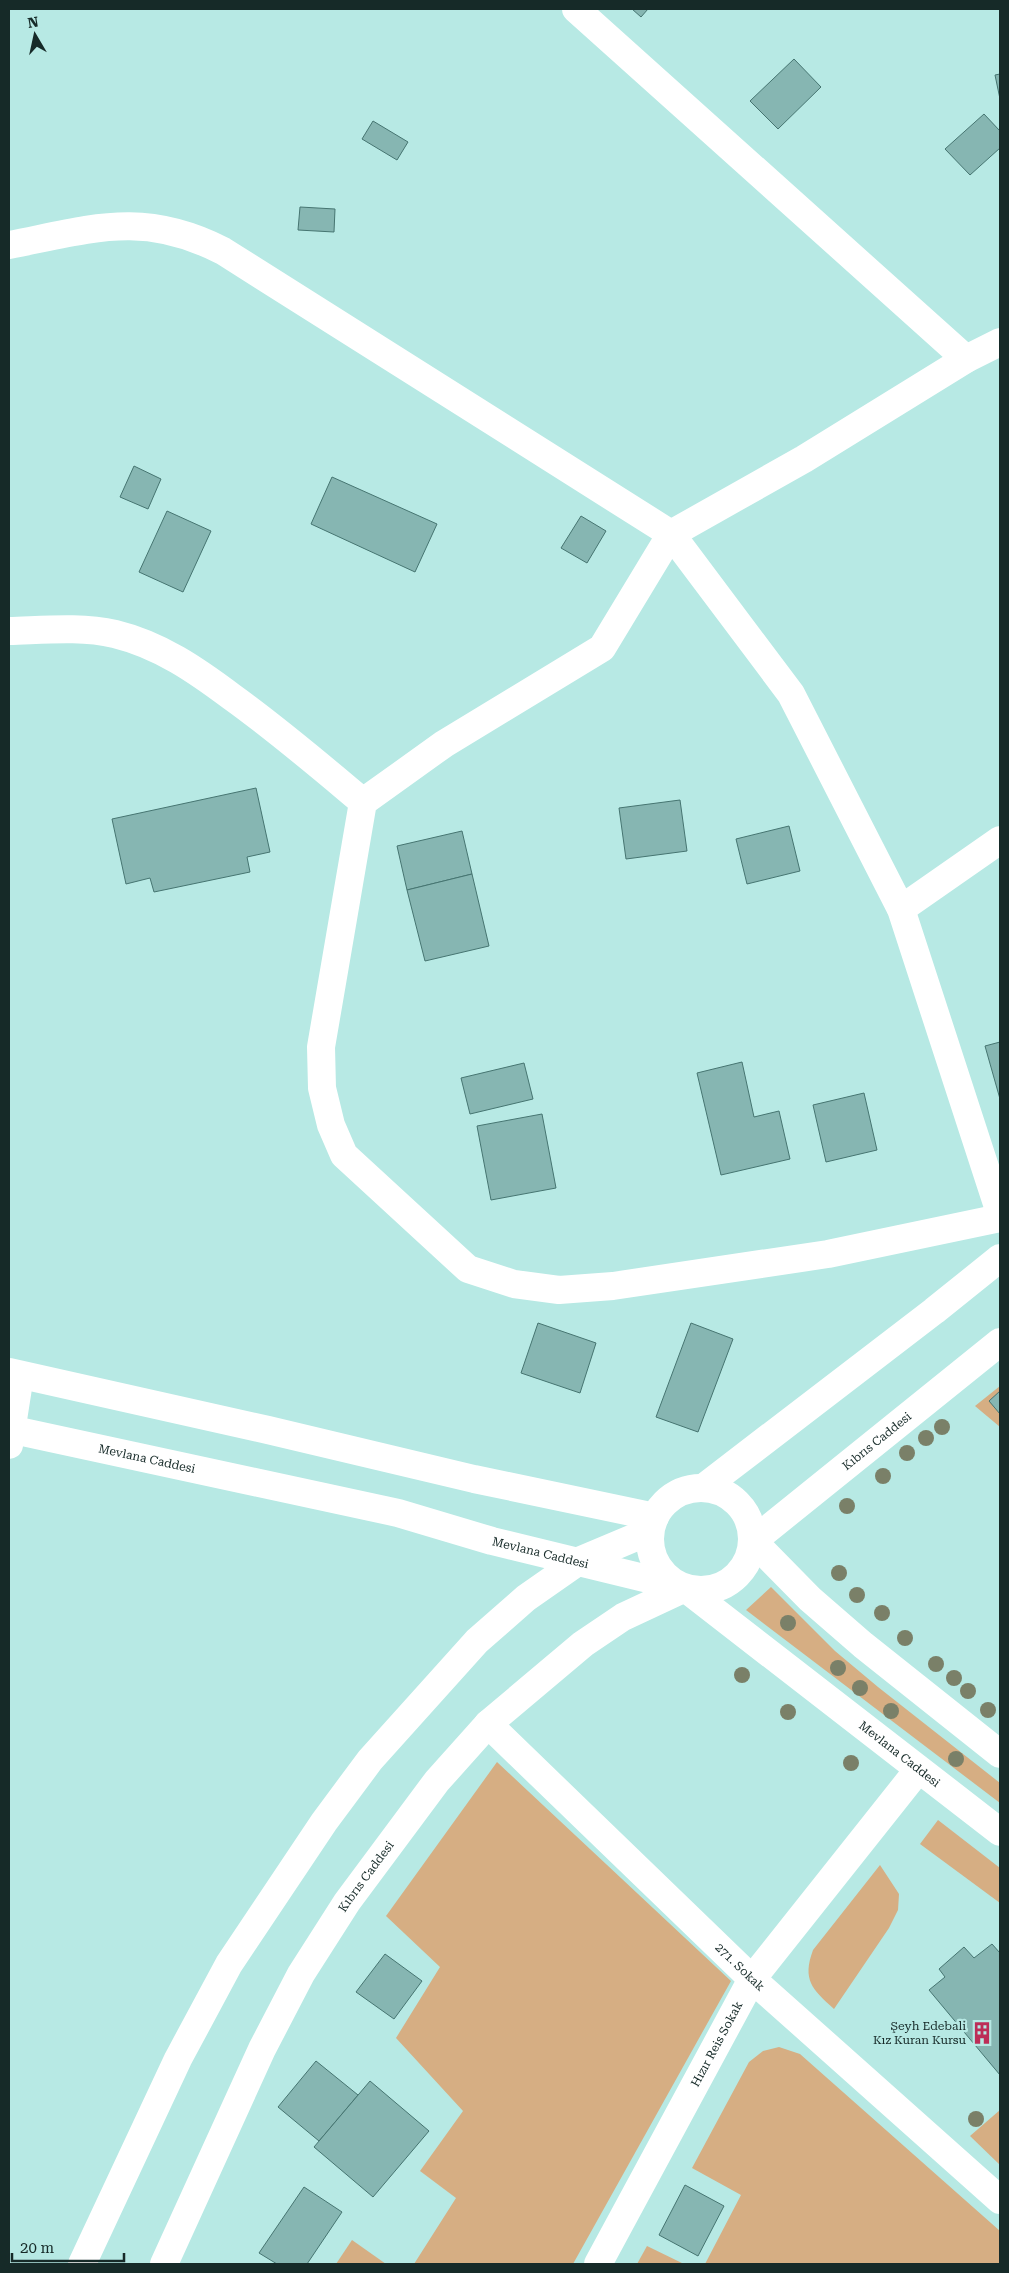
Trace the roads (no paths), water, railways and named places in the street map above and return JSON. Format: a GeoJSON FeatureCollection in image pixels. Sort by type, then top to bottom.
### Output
{"type":"FeatureCollection","features":[{"type":"Feature","properties":{"kind":"street"},"geometry":{"type":"LineString","coordinates":[[576,9],[966,359]]}},
{"type":"Feature","properties":{"kind":"street"},"geometry":{"type":"LineString","coordinates":[[9,245],[112,226],[156,227],[202,240],[223,251],[671,534],[791,694],[901,909],[1000,1213]]}},
{"type":"Feature","properties":{"kind":"street"},"geometry":{"type":"LineString","coordinates":[[1000,342],[966,359],[804,459],[671,534],[602,648],[444,744],[363,802],[321,1048],[322,1088],[331,1125],[344,1155],[468,1269],[514,1284],[558,1290],[613,1286],[828,1254],[1000,1218]]}},
{"type":"Feature","properties":{"kind":"street"},"geometry":{"type":"LineString","coordinates":[[9,631],[83,629],[140,641],[174,657],[265,721],[363,802]]}},
{"type":"Feature","properties":{"kind":"street"},"geometry":{"type":"LineString","coordinates":[[901,909],[1000,840]]}},
{"type":"Feature","properties":{"kind":"street"},"geometry":{"type":"LineString","coordinates":[[702,1488],[934,1311],[1000,1258]]}},
{"type":"Feature","properties":{"kind":"street","name":"Kıbrıs Caddesi"},"geometry":{"type":"LineString","coordinates":[[753,1541],[1000,1342]]}},
{"type":"Feature","properties":{"kind":"street"},"geometry":{"type":"LineString","coordinates":[[10,1434],[14,1374],[268,1430],[652,1524]]}},
{"type":"Feature","properties":{"kind":"street","name":"Mevlana Caddesi"},"geometry":{"type":"LineString","coordinates":[[10,1434],[398,1513],[492,1541],[685,1588],[1000,1832]]}},
{"type":"Feature","properties":{"kind":"street"},"geometry":{"type":"LineString","coordinates":[[702,1488],[718,1491],[732,1499],[744,1511],[750,1525],[753,1541],[749,1557],[742,1570],[730,1581],[716,1589],[700,1590],[685,1588],[672,1582],[661,1572],[654,1560],[650,1546],[652,1524],[662,1505],[674,1496],[687,1490],[702,1488]]}},
{"type":"Feature","properties":{"kind":"street"},"geometry":{"type":"LineString","coordinates":[[82,2264],[178,2059],[224,1973],[324,1822],[370,1760],[477,1641],[526,1598],[579,1561],[652,1524]]}},
{"type":"Feature","properties":{"kind":"street"},"geometry":{"type":"LineString","coordinates":[[753,1541],[810,1599],[863,1645],[1000,1754]]}},
{"type":"Feature","properties":{"kind":"street","name":"Kıbrıs Caddesi"},"geometry":{"type":"LineString","coordinates":[[164,2264],[262,2049],[301,1974],[347,1902],[437,1781],[488,1724],[583,1644],[623,1616],[685,1588]]}},
{"type":"Feature","properties":{"kind":"street","name":"271. Sokak"},"geometry":{"type":"LineString","coordinates":[[488,1724],[752,1979],[1000,2200]]}},
{"type":"Feature","properties":{"kind":"street","name":"Hızır Reis Sokak"},"geometry":{"type":"LineString","coordinates":[[598,2264],[752,1979],[918,1770]]}},
{"type":"Feature","properties":{"kind":"place","name":"Şeyh Edebali Kız Kuran Kursu"},"geometry":{"type":"Point","coordinates":[982,2033]}}]}
